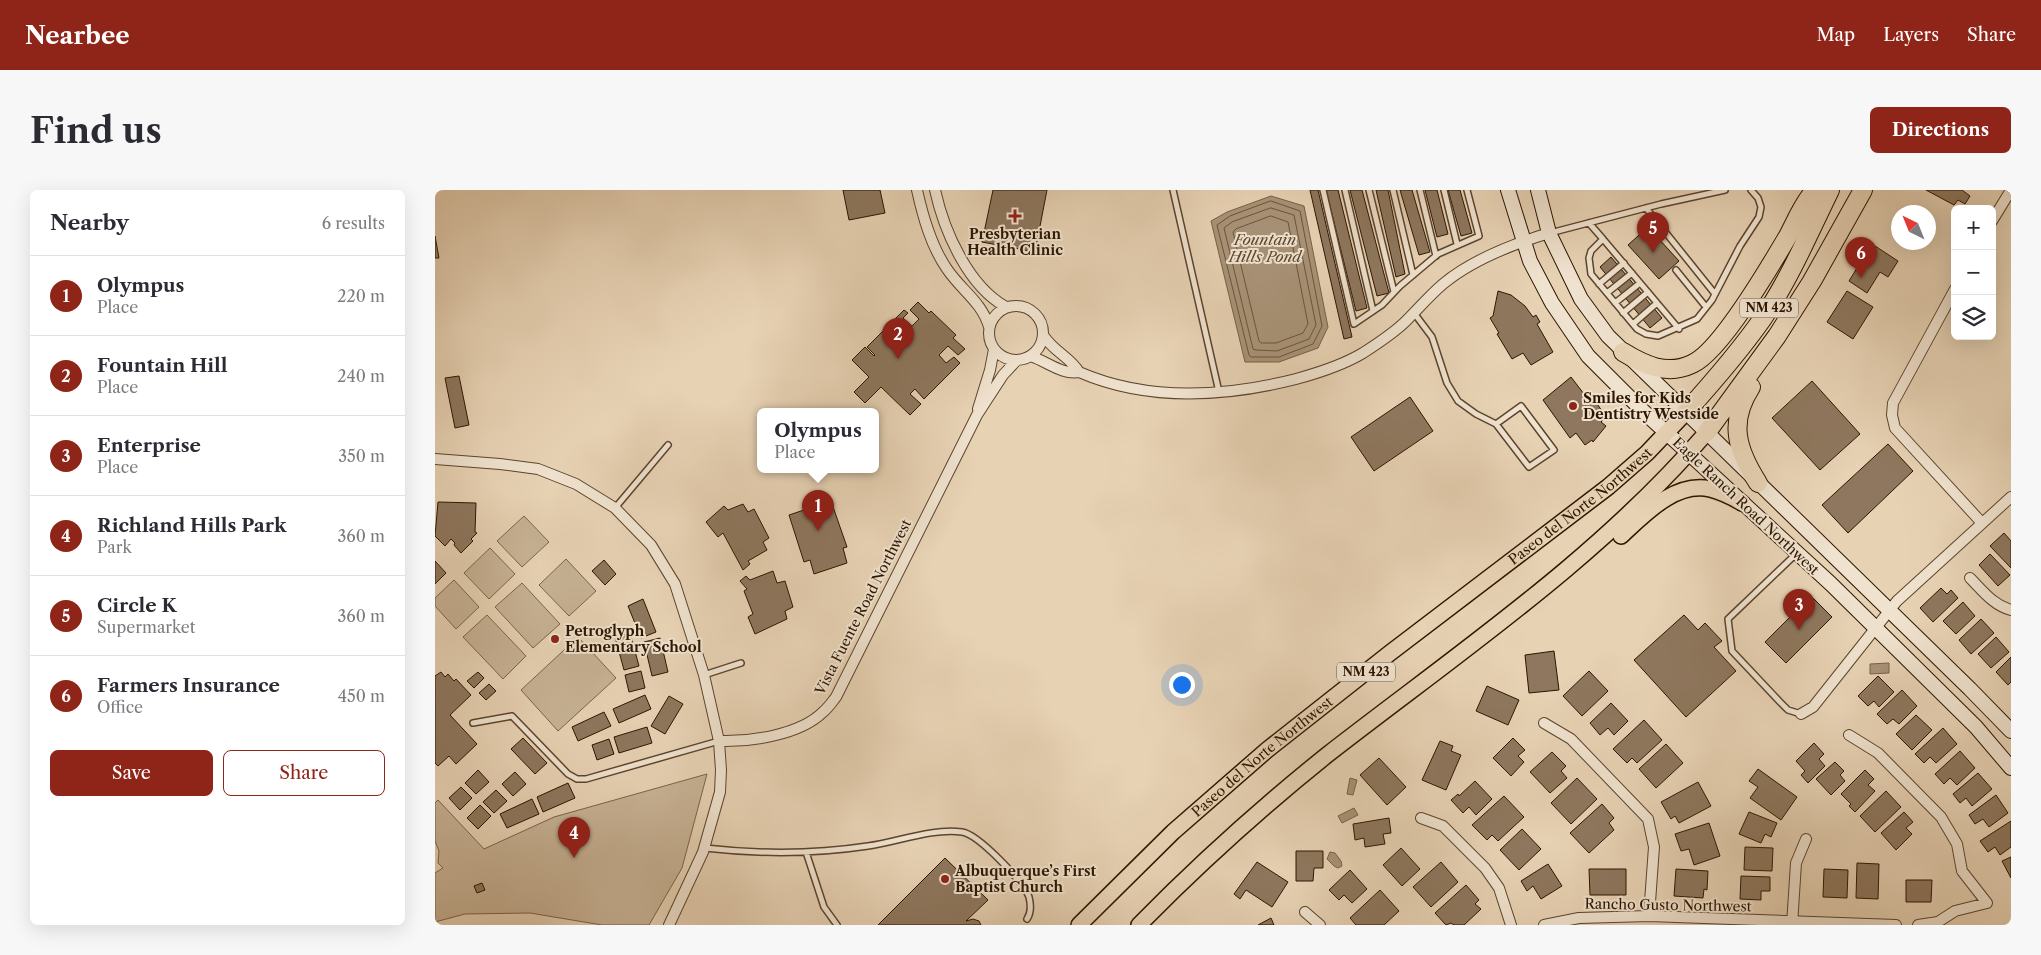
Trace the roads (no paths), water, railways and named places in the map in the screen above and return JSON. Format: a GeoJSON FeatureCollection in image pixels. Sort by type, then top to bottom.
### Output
{"type":"FeatureCollection","features":[{"type":"Feature","properties":{"kind":"highway"},"geometry":{"type":"LineString","coordinates":[[1623,352],[1651,367],[1665,369],[1679,368],[1692,364],[1706,355],[1756,288],[1815,190]]}},
{"type":"Feature","properties":{"kind":"highway","name":"NM 423"},"geometry":{"type":"LineString","coordinates":[[1686,412],[1742,347],[1763,318],[1794,264],[1830,190]]}},
{"type":"Feature","properties":{"kind":"highway","name":"NM 423"},"geometry":{"type":"LineString","coordinates":[[1707,432],[1777,336],[1813,281],[1863,190]]}},
{"type":"Feature","properties":{"kind":"highway"},"geometry":{"type":"LineString","coordinates":[[1758,483],[1749,470],[1739,446],[1738,420],[1741,405],[1813,281]]}},
{"type":"Feature","properties":{"kind":"main road","name":"NM 423"},"geometry":{"type":"LineString","coordinates":[[1667,434],[1686,412]]}},
{"type":"Feature","properties":{"kind":"main road","name":"NM 423"},"geometry":{"type":"LineString","coordinates":[[1139,925],[1207,859],[1297,779],[1551,582],[1607,536],[1688,454],[1707,432]]}},
{"type":"Feature","properties":{"kind":"main road","name":"Paseo del Norte Northwest"},"geometry":{"type":"LineString","coordinates":[[1079,925],[1173,832],[1261,755],[1343,689],[1608,487],[1667,434]]}},
{"type":"Feature","properties":{"kind":"main road"},"geometry":{"type":"LineString","coordinates":[[1551,582],[1600,553],[1657,504],[1678,493],[1697,488],[1709,488],[1742,503]]}},
{"type":"Feature","properties":{"kind":"street"},"geometry":{"type":"LineString","coordinates":[[917,190],[925,222],[941,259],[954,277],[977,302],[986,317],[994,350],[1004,358],[1017,360],[1030,356],[1037,350],[1043,335]]}},
{"type":"Feature","properties":{"kind":"street"},"geometry":{"type":"LineString","coordinates":[[935,190],[946,226],[960,256],[987,294],[1006,307]]}},
{"type":"Feature","properties":{"kind":"street","name":"Eagle Ranch Road Northwest"},"geometry":{"type":"LineString","coordinates":[[1509,190],[1530,261],[1553,303],[1588,356],[1688,454],[1797,553],[1875,628],[1976,727],[2011,768]]}},
{"type":"Feature","properties":{"kind":"street","name":"Eagle Ranch Road Northwest"},"geometry":{"type":"LineString","coordinates":[[1538,190],[1549,233],[1581,299],[1608,336],[2011,731]]}},
{"type":"Feature","properties":{"kind":"street"},"geometry":{"type":"LineString","coordinates":[[1996,215],[2011,190]]}},
{"type":"Feature","properties":{"kind":"street"},"geometry":{"type":"LineString","coordinates":[[1030,356],[1063,371],[1079,372],[1105,382],[1137,390],[1172,393],[1219,392],[1247,390],[1285,382],[1345,362],[1363,353],[1404,322],[1435,291],[1458,274],[1487,257],[1523,241],[1549,233]]}},
{"type":"Feature","properties":{"kind":"street"},"geometry":{"type":"LineString","coordinates":[[1952,295],[1893,403],[1892,415],[1895,428],[1982,523]]}},
{"type":"Feature","properties":{"kind":"street"},"geometry":{"type":"LineString","coordinates":[[989,328],[992,319],[1006,307],[1022,306],[1029,309],[1040,320],[1043,335],[1053,349],[1075,365],[1079,372]]}},
{"type":"Feature","properties":{"kind":"street","name":"Vista Fuente Road Northwest"},"geometry":{"type":"LineString","coordinates":[[977,415],[994,350]]}},
{"type":"Feature","properties":{"kind":"street","name":"Vista Fuente Road Northwest"},"geometry":{"type":"LineString","coordinates":[[719,741],[739,742],[793,730],[822,713],[836,697],[977,415],[1003,375],[1017,360]]}},
{"type":"Feature","properties":{"kind":"street"},"geometry":{"type":"LineString","coordinates":[[435,459],[539,469],[576,484],[615,508],[651,545],[675,584],[704,675],[719,741],[721,770],[720,792],[705,848],[669,925]]}},
{"type":"Feature","properties":{"kind":"street"},"geometry":{"type":"LineString","coordinates":[[1801,714],[1813,708],[1897,600],[2011,497]]}},
{"type":"Feature","properties":{"kind":"street"},"geometry":{"type":"LineString","coordinates":[[1970,578],[1994,603],[2001,608],[2011,610]]}},
{"type":"Feature","properties":{"kind":"street"},"geometry":{"type":"LineString","coordinates":[[1544,723],[1571,739],[1648,819],[1654,847],[1649,916]]}},
{"type":"Feature","properties":{"kind":"street"},"geometry":{"type":"LineString","coordinates":[[1849,735],[1878,753],[1941,817],[1957,844],[1962,871],[1987,903],[1955,911],[1938,922],[1918,925]]}},
{"type":"Feature","properties":{"kind":"street"},"geometry":{"type":"LineString","coordinates":[[1421,818],[1443,826],[1485,868],[1499,888],[1511,925]]}},
{"type":"Feature","properties":{"kind":"street"},"geometry":{"type":"LineString","coordinates":[[1792,923],[1796,863],[1806,840]]}},
{"type":"Feature","properties":{"kind":"street"},"geometry":{"type":"LineString","coordinates":[[1305,912],[1320,925]]}},
{"type":"Feature","properties":{"kind":"street","name":"Rancho Gusto Northwest"},"geometry":{"type":"LineString","coordinates":[[1544,925],[1579,918],[1649,916],[1792,923],[1895,925]]}},
{"type":"Feature","properties":{"kind":"lane"},"geometry":{"type":"LineString","coordinates":[[1173,190],[1219,392]]}},
{"type":"Feature","properties":{"kind":"lane"},"geometry":{"type":"LineString","coordinates":[[1323,190],[1354,324],[1373,311],[1436,256],[1457,244],[1479,236],[1467,190]]}},
{"type":"Feature","properties":{"kind":"lane"},"geometry":{"type":"LineString","coordinates":[[1345,190],[1373,311]]}},
{"type":"Feature","properties":{"kind":"lane"},"geometry":{"type":"LineString","coordinates":[[1369,190],[1394,292]]}},
{"type":"Feature","properties":{"kind":"lane"},"geometry":{"type":"LineString","coordinates":[[1393,190],[1413,275]]}},
{"type":"Feature","properties":{"kind":"lane"},"geometry":{"type":"LineString","coordinates":[[1420,190],[1436,256]]}},
{"type":"Feature","properties":{"kind":"lane"},"geometry":{"type":"LineString","coordinates":[[1444,190],[1457,244]]}},
{"type":"Feature","properties":{"kind":"lane"},"geometry":{"type":"LineString","coordinates":[[1549,233],[1725,190]]}},
{"type":"Feature","properties":{"kind":"lane"},"geometry":{"type":"LineString","coordinates":[[1603,239],[1591,251],[1589,258],[1591,274],[1633,324],[1646,334],[1658,336],[1679,329],[1697,319],[1715,294],[1740,246],[1759,217],[1761,207],[1758,198],[1751,190]]}},
{"type":"Feature","properties":{"kind":"lane"},"geometry":{"type":"LineString","coordinates":[[1646,208],[1715,294]]}},
{"type":"Feature","properties":{"kind":"lane"},"geometry":{"type":"LineString","coordinates":[[1589,223],[1679,329]]}},
{"type":"Feature","properties":{"kind":"lane"},"geometry":{"type":"LineString","coordinates":[[1599,284],[1624,264]]}},
{"type":"Feature","properties":{"kind":"lane"},"geometry":{"type":"LineString","coordinates":[[1677,270],[1706,308]]}},
{"type":"Feature","properties":{"kind":"lane"},"geometry":{"type":"LineString","coordinates":[[1607,293],[1632,273]]}},
{"type":"Feature","properties":{"kind":"lane"},"geometry":{"type":"LineString","coordinates":[[1615,303],[1640,282]]}},
{"type":"Feature","properties":{"kind":"lane"},"geometry":{"type":"LineString","coordinates":[[1623,313],[1648,292]]}},
{"type":"Feature","properties":{"kind":"lane"},"geometry":{"type":"LineString","coordinates":[[1633,324],[1657,303]]}},
{"type":"Feature","properties":{"kind":"lane"},"geometry":{"type":"LineString","coordinates":[[1413,313],[1432,337],[1447,383],[1458,401],[1476,414],[1496,424],[1529,467],[1554,450],[1521,406],[1496,424]]}},
{"type":"Feature","properties":{"kind":"lane"},"geometry":{"type":"LineString","coordinates":[[615,508],[668,445]]}},
{"type":"Feature","properties":{"kind":"lane"},"geometry":{"type":"LineString","coordinates":[[1797,553],[1728,619],[1732,651],[1780,702],[1789,710],[1801,714]]}},
{"type":"Feature","properties":{"kind":"lane"},"geometry":{"type":"LineString","coordinates":[[704,675],[741,663]]}},
{"type":"Feature","properties":{"kind":"lane"},"geometry":{"type":"LineString","coordinates":[[473,723],[512,716],[568,774],[577,779],[586,779],[719,741]]}},
{"type":"Feature","properties":{"kind":"lane"},"geometry":{"type":"LineString","coordinates":[[705,848],[806,852],[869,846],[940,832],[966,833],[984,846],[1016,878],[1025,890],[1030,906],[1030,914],[1027,919]]}},
{"type":"Feature","properties":{"kind":"lane"},"geometry":{"type":"LineString","coordinates":[[806,852],[824,907],[837,925]]}},
{"type":"Feature","properties":{"kind":"water","name":"Fountain Hills Pond"},"geometry":{"type":"Polygon","coordinates":[[[1271,196],[1304,206],[1328,327],[1318,348],[1279,362],[1245,362],[1211,221],[1227,212],[1271,196]]]}},
{"type":"Feature","properties":{"kind":"water"},"geometry":{"type":"Polygon","coordinates":[[[1889,663],[1889,673],[1870,674],[1870,664],[1889,663]]]}},
{"type":"Feature","properties":{"kind":"water"},"geometry":{"type":"Polygon","coordinates":[[[1350,778],[1357,780],[1353,795],[1347,794],[1350,778]]]}},
{"type":"Feature","properties":{"kind":"water"},"geometry":{"type":"Polygon","coordinates":[[[1354,808],[1358,815],[1342,823],[1338,816],[1354,808]]]}},
{"type":"Feature","properties":{"kind":"water"},"geometry":{"type":"Polygon","coordinates":[[[1330,852],[1335,853],[1342,866],[1338,868],[1327,859],[1330,852]]]}},
{"type":"Feature","properties":{"kind":"place","name":"Presbyterian Health Clinic"},"geometry":{"type":"Point","coordinates":[1015,216]}},
{"type":"Feature","properties":{"kind":"place","name":"Circle K"},"geometry":{"type":"Point","coordinates":[1653,253]}},
{"type":"Feature","properties":{"kind":"place","name":"Farmers Insurance"},"geometry":{"type":"Point","coordinates":[1861,278]}},
{"type":"Feature","properties":{"kind":"place","name":"Fountain Hill"},"geometry":{"type":"Point","coordinates":[898,359]}},
{"type":"Feature","properties":{"kind":"place","name":"Smiles for Kids Dentistry Westside"},"geometry":{"type":"Point","coordinates":[1573,406]}},
{"type":"Feature","properties":{"kind":"place","name":"Olympus"},"geometry":{"type":"Point","coordinates":[818,531]}},
{"type":"Feature","properties":{"kind":"place","name":"Enterprise"},"geometry":{"type":"Point","coordinates":[1799,630]}},
{"type":"Feature","properties":{"kind":"place","name":"Petroglyph Elementary School"},"geometry":{"type":"Point","coordinates":[555,639]}},
{"type":"Feature","properties":{"kind":"place","name":"Richland Hills Park"},"geometry":{"type":"Point","coordinates":[574,858]}},
{"type":"Feature","properties":{"kind":"place","name":"Albuquerque’s First Baptist Church"},"geometry":{"type":"Point","coordinates":[945,879]}}]}
